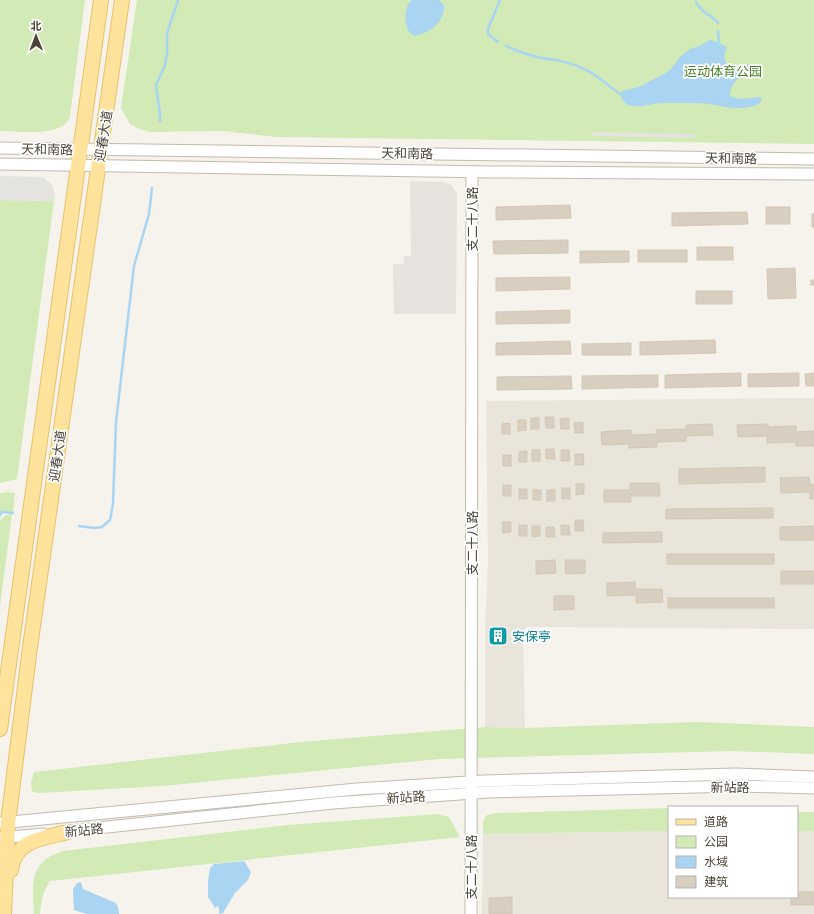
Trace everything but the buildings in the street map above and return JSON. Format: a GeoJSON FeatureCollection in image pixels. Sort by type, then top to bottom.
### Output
{"type":"FeatureCollection","features":[{"type":"Feature","properties":{"kind":"main road","name":"迎春大道"},"geometry":{"type":"LineString","coordinates":[[0,729],[101,0]]}},
{"type":"Feature","properties":{"kind":"main road","name":"迎春大道"},"geometry":{"type":"LineString","coordinates":[[4,908],[4,823],[122,0]]}},
{"type":"Feature","properties":{"kind":"main road"},"geometry":{"type":"LineString","coordinates":[[4,908],[12,862],[16,852],[22,846],[35,840],[68,832]]}},
{"type":"Feature","properties":{"kind":"street","name":"天和南路"},"geometry":{"type":"LineString","coordinates":[[0,148],[814,159]]}},
{"type":"Feature","properties":{"kind":"street","name":"天和南路"},"geometry":{"type":"LineString","coordinates":[[0,164],[472,172],[814,174]]}},
{"type":"Feature","properties":{"kind":"street","name":"支二十八路"},"geometry":{"type":"LineString","coordinates":[[471,914],[472,172]]}},
{"type":"Feature","properties":{"kind":"street","name":"新站路"},"geometry":{"type":"LineString","coordinates":[[4,823],[358,789],[472,782],[736,774],[814,777]]}},
{"type":"Feature","properties":{"kind":"street","name":"新站路"},"geometry":{"type":"LineString","coordinates":[[4,837],[68,832],[333,802],[471,793],[739,786],[814,788]]}},
{"type":"Feature","properties":{"kind":"shaded area"},"geometry":{"type":"Polygon","coordinates":[[[593,132],[695,134],[695,138],[593,136],[593,132]]]}},
{"type":"Feature","properties":{"kind":"shaded area"},"geometry":{"type":"Polygon","coordinates":[[[0,176],[43,177],[52,184],[55,195],[54,201],[0,200],[0,176]]]}},
{"type":"Feature","properties":{"kind":"shaded area"},"geometry":{"type":"Polygon","coordinates":[[[410,181],[444,182],[452,185],[457,194],[456,314],[394,314],[393,264],[404,264],[404,256],[411,256],[410,181]]]}},
{"type":"Feature","properties":{"kind":"shaded area"},"geometry":{"type":"Polygon","coordinates":[[[814,398],[814,629],[527,627],[523,631],[525,728],[485,727],[485,628],[488,560],[486,401],[814,398]]]}},
{"type":"Feature","properties":{"kind":"shaded area"},"geometry":{"type":"Polygon","coordinates":[[[668,831],[668,898],[798,898],[798,831],[814,831],[814,914],[482,914],[483,834],[668,831]]]}},
{"type":"Feature","properties":{"kind":"green space"},"geometry":{"type":"Polygon","coordinates":[[[0,0],[85,0],[70,116],[66,123],[59,128],[40,132],[0,131],[0,0]]]}},
{"type":"Feature","properties":{"kind":"green space","name":"运动体育公园"},"geometry":{"type":"Polygon","coordinates":[[[137,0],[814,0],[814,144],[276,137],[223,131],[149,132],[130,124],[121,108],[137,0]]]}},
{"type":"Feature","properties":{"kind":"green space"},"geometry":{"type":"Polygon","coordinates":[[[0,200],[54,201],[17,479],[0,483],[0,200]]]}},
{"type":"Feature","properties":{"kind":"green space"},"geometry":{"type":"Polygon","coordinates":[[[0,493],[15,493],[13,513],[2,512],[0,515],[0,493]]]}},
{"type":"Feature","properties":{"kind":"green space"},"geometry":{"type":"Polygon","coordinates":[[[12,514],[0,606],[0,520],[6,515],[12,514]]]}},
{"type":"Feature","properties":{"kind":"green space"},"geometry":{"type":"Polygon","coordinates":[[[697,722],[814,727],[814,754],[731,751],[439,759],[162,786],[40,793],[32,792],[31,783],[34,772],[301,742],[485,727],[525,728],[697,722]]]}},
{"type":"Feature","properties":{"kind":"green space"},"geometry":{"type":"Polygon","coordinates":[[[668,808],[668,831],[483,834],[483,822],[487,815],[496,813],[668,808]]]}},
{"type":"Feature","properties":{"kind":"green space"},"geometry":{"type":"Polygon","coordinates":[[[798,812],[814,812],[814,831],[798,831],[798,812]]]}},
{"type":"Feature","properties":{"kind":"green space"},"geometry":{"type":"Polygon","coordinates":[[[438,814],[449,817],[460,837],[50,881],[43,897],[40,914],[34,914],[33,884],[37,870],[48,858],[63,851],[288,825],[438,814]]]}},
{"type":"Feature","properties":{"kind":"water"},"geometry":{"type":"Polygon","coordinates":[[[412,0],[439,0],[444,5],[443,15],[438,23],[430,30],[417,35],[410,33],[406,24],[407,8],[412,0]]]}},
{"type":"Feature","properties":{"kind":"water"},"geometry":{"type":"Polygon","coordinates":[[[710,40],[727,47],[725,59],[730,68],[748,65],[758,67],[758,70],[739,78],[735,82],[732,86],[730,96],[741,99],[761,97],[760,103],[746,108],[730,108],[700,103],[659,103],[633,106],[626,104],[623,101],[620,94],[623,91],[641,86],[664,74],[671,69],[680,57],[690,49],[700,46],[710,40]]]}},
{"type":"Feature","properties":{"kind":"water"},"geometry":{"type":"Polygon","coordinates":[[[244,861],[251,872],[248,880],[235,893],[223,913],[219,914],[218,906],[215,908],[208,897],[210,868],[214,864],[244,861]]]}},
{"type":"Feature","properties":{"kind":"water"},"geometry":{"type":"Polygon","coordinates":[[[81,882],[83,889],[116,903],[119,914],[87,914],[74,910],[73,889],[77,883],[81,882]]]}},
{"type":"Feature","properties":{"kind":"waterway"},"geometry":{"type":"LineString","coordinates":[[160,121],[156,85],[164,68],[167,55],[167,33],[178,0]]}},
{"type":"Feature","properties":{"kind":"waterway"},"geometry":{"type":"LineString","coordinates":[[498,42],[488,34],[488,29],[500,0]]}},
{"type":"Feature","properties":{"kind":"waterway"},"geometry":{"type":"LineString","coordinates":[[696,2],[703,11],[718,23]]}},
{"type":"Feature","properties":{"kind":"waterway"},"geometry":{"type":"LineString","coordinates":[[718,31],[719,43]]}},
{"type":"Feature","properties":{"kind":"waterway"},"geometry":{"type":"LineString","coordinates":[[506,46],[533,56],[563,62],[589,71],[620,94]]}},
{"type":"Feature","properties":{"kind":"waterway"},"geometry":{"type":"LineString","coordinates":[[79,526],[94,528],[102,527],[110,520],[113,504],[116,422],[134,266],[149,214],[152,188]]}},
{"type":"Feature","properties":{"kind":"waterway"},"geometry":{"type":"LineString","coordinates":[[0,515],[2,512],[13,513]]}},
{"type":"Feature","properties":{"kind":"place","name":"安保亭"},"geometry":{"type":"Point","coordinates":[498,636]}}]}
